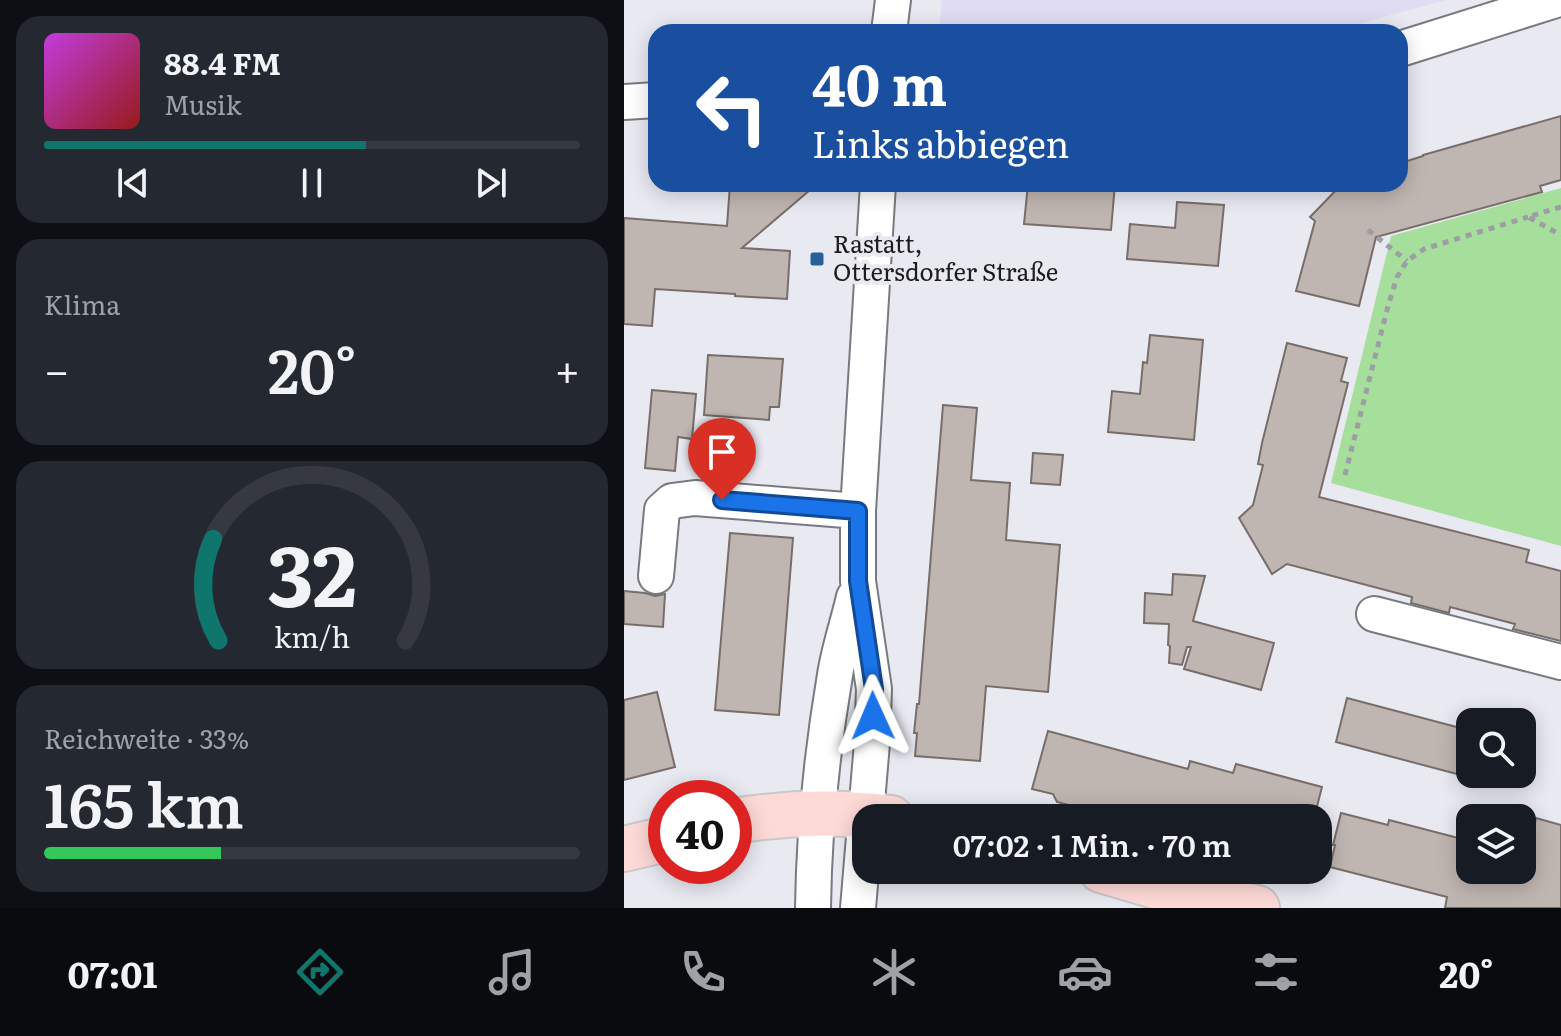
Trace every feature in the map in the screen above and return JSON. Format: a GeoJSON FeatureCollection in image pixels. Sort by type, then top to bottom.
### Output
{"type":"FeatureCollection","features":[{"type":"Feature","properties":{"kind":"main road"},"geometry":{"type":"LineString","coordinates":[[752,818],[816,812],[852,814]]}},
{"type":"Feature","properties":{"kind":"main road"},"geometry":{"type":"LineString","coordinates":[[624,849],[648,843]]}},
{"type":"Feature","properties":{"kind":"main road"},"geometry":{"type":"LineString","coordinates":[[1148,884],[1257,908]]}},
{"type":"Feature","properties":{"kind":"street"},"geometry":{"type":"LineString","coordinates":[[890,24],[893,0]]}},
{"type":"Feature","properties":{"kind":"street"},"geometry":{"type":"LineString","coordinates":[[1408,46],[1556,0]]}},
{"type":"Feature","properties":{"kind":"street"},"geometry":{"type":"LineString","coordinates":[[624,102],[648,100]]}},
{"type":"Feature","properties":{"kind":"street"},"geometry":{"type":"LineString","coordinates":[[878,192],[858,511],[858,581],[874,689],[878,804]]}},
{"type":"Feature","properties":{"kind":"street"},"geometry":{"type":"LineString","coordinates":[[656,576],[662,510],[672,501],[695,498],[858,511]]}},
{"type":"Feature","properties":{"kind":"street"},"geometry":{"type":"LineString","coordinates":[[813,908],[816,812],[835,672],[858,581]]}},
{"type":"Feature","properties":{"kind":"street"},"geometry":{"type":"LineString","coordinates":[[1374,614],[1561,662]]}},
{"type":"Feature","properties":{"kind":"street"},"geometry":{"type":"LineString","coordinates":[[858,908],[863,884]]}},
{"type":"Feature","properties":{"kind":"path"},"geometry":{"type":"LineString","coordinates":[[1345,475],[1388,306],[1397,277],[1407,261],[1424,249],[1561,207]]}},
{"type":"Feature","properties":{"kind":"path"},"geometry":{"type":"LineString","coordinates":[[1528,217],[1561,235]]}},
{"type":"Feature","properties":{"kind":"path"},"geometry":{"type":"LineString","coordinates":[[1368,230],[1407,261]]}},
{"type":"Feature","properties":{"kind":"shaded area"},"geometry":{"type":"Polygon","coordinates":[[[942,0],[1446,0],[1358,24],[940,24],[942,0]]]}},
{"type":"Feature","properties":{"kind":"green space"},"geometry":{"type":"Polygon","coordinates":[[[1561,188],[1561,546],[1331,483],[1391,236],[1561,188]]]}},
{"type":"Feature","properties":{"kind":"building"},"geometry":{"type":"Polygon","coordinates":[[[1561,116],[1561,180],[1540,186],[1542,192],[1376,237],[1359,306],[1296,291],[1315,221],[1310,217],[1334,192],[1408,192],[1408,161],[1561,116]]]}},
{"type":"Feature","properties":{"kind":"building"},"geometry":{"type":"Polygon","coordinates":[[[729,192],[808,192],[742,248],[790,251],[787,299],[655,289],[652,326],[624,324],[624,218],[727,226],[729,192]]]}},
{"type":"Feature","properties":{"kind":"building"},"geometry":{"type":"Polygon","coordinates":[[[1027,192],[1114,192],[1111,230],[1024,224],[1027,192]]]}},
{"type":"Feature","properties":{"kind":"building"},"geometry":{"type":"Polygon","coordinates":[[[1177,202],[1224,205],[1218,266],[1127,259],[1130,224],[1175,228],[1177,202]]]}},
{"type":"Feature","properties":{"kind":"building"},"geometry":{"type":"Polygon","coordinates":[[[1150,335],[1203,340],[1194,440],[1108,432],[1112,391],[1140,394],[1150,335]]]}},
{"type":"Feature","properties":{"kind":"building"},"geometry":{"type":"Polygon","coordinates":[[[1287,343],[1347,358],[1341,381],[1348,383],[1319,497],[1529,550],[1526,562],[1561,571],[1561,641],[1513,629],[1515,624],[1450,607],[1449,613],[1411,603],[1412,597],[1287,564],[1272,574],[1239,518],[1253,505],[1263,465],[1258,464],[1262,443],[1287,343]]]}},
{"type":"Feature","properties":{"kind":"building"},"geometry":{"type":"Polygon","coordinates":[[[708,355],[783,359],[779,407],[770,407],[769,420],[704,415],[708,355]]]}},
{"type":"Feature","properties":{"kind":"building"},"geometry":{"type":"Polygon","coordinates":[[[652,390],[696,394],[692,439],[678,437],[675,471],[645,468],[652,390]]]}},
{"type":"Feature","properties":{"kind":"building"},"geometry":{"type":"Polygon","coordinates":[[[943,405],[977,408],[971,480],[1010,483],[1006,540],[1060,545],[1048,692],[986,686],[980,761],[915,756],[917,733],[914,733],[919,704],[943,405]]]}},
{"type":"Feature","properties":{"kind":"building"},"geometry":{"type":"Polygon","coordinates":[[[1033,453],[1063,455],[1060,485],[1031,483],[1033,453]]]}},
{"type":"Feature","properties":{"kind":"building"},"geometry":{"type":"Polygon","coordinates":[[[730,533],[793,538],[779,715],[715,710],[730,533]]]}},
{"type":"Feature","properties":{"kind":"building"},"geometry":{"type":"Polygon","coordinates":[[[1173,574],[1205,576],[1193,621],[1274,643],[1261,690],[1184,669],[1191,647],[1187,647],[1182,665],[1169,663],[1169,624],[1144,623],[1145,593],[1172,595],[1173,574]]]}},
{"type":"Feature","properties":{"kind":"building"},"geometry":{"type":"Polygon","coordinates":[[[624,591],[655,596],[665,594],[663,627],[624,624],[624,591]]]}},
{"type":"Feature","properties":{"kind":"building"},"geometry":{"type":"Polygon","coordinates":[[[657,692],[675,767],[624,780],[624,700],[657,692]]]}},
{"type":"Feature","properties":{"kind":"building"},"geometry":{"type":"Polygon","coordinates":[[[1347,698],[1456,727],[1456,774],[1336,742],[1347,698]]]}},
{"type":"Feature","properties":{"kind":"building"},"geometry":{"type":"Polygon","coordinates":[[[1048,731],[1188,769],[1190,761],[1233,773],[1236,764],[1322,787],[1318,804],[1065,804],[1057,802],[1053,794],[1032,789],[1048,731]]]}},
{"type":"Feature","properties":{"kind":"building"},"geometry":{"type":"Polygon","coordinates":[[[1341,813],[1388,825],[1389,820],[1456,837],[1456,884],[1536,884],[1536,818],[1561,825],[1561,908],[1445,908],[1447,897],[1332,868],[1333,845],[1341,813]]]}},
{"type":"Feature","properties":{"kind":"place","name":"Rastatt, Ottersdorfer Straße"},"geometry":{"type":"Point","coordinates":[817,259]}},
{"type":"Feature","properties":{"kind":"route"},"geometry":{"type":"LineString","coordinates":[[722,500],[858,511],[858,581],[874,689],[873,716]]}}]}
